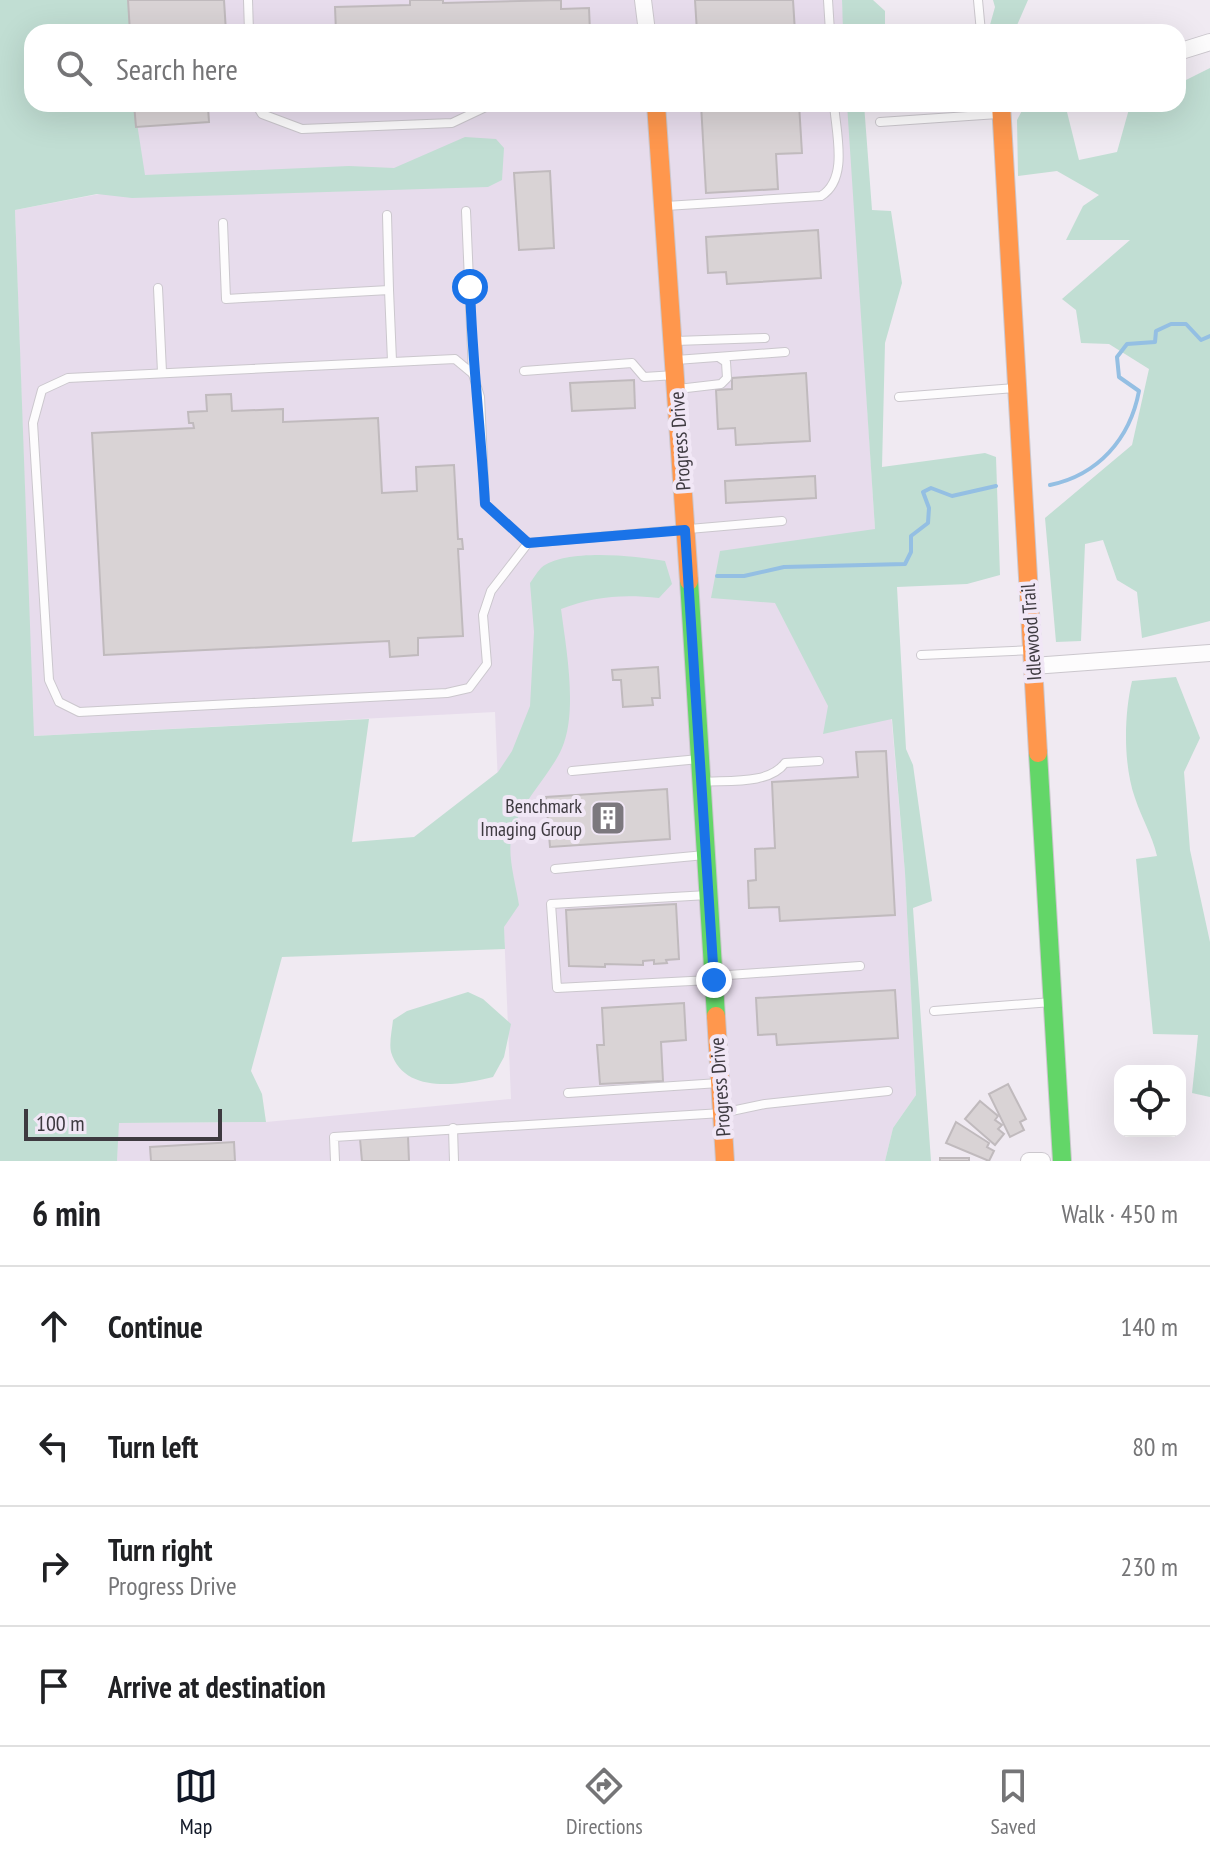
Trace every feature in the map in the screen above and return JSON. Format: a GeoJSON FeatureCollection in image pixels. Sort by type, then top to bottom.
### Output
{"type":"FeatureCollection","features":[{"type":"Feature","properties":{"kind":"street"},"geometry":{"type":"LineString","coordinates":[[643,0],[646,24]]}},
{"type":"Feature","properties":{"kind":"street"},"geometry":{"type":"LineString","coordinates":[[1186,50],[1210,42]]}},
{"type":"Feature","properties":{"kind":"street","name":"Progress Drive"},"geometry":{"type":"LineString","coordinates":[[657,112],[725,1161]]}},
{"type":"Feature","properties":{"kind":"street","name":"Idlewood Trail"},"geometry":{"type":"LineString","coordinates":[[1000,112],[1062,1161]]}},
{"type":"Feature","properties":{"kind":"street"},"geometry":{"type":"LineString","coordinates":[[1033,658],[1210,653]]}},
{"type":"Feature","properties":{"kind":"street"},"geometry":{"type":"LineString","coordinates":[[1029,1161],[1042,1161]]}},
{"type":"Feature","properties":{"kind":"street"},"geometry":{"type":"LineString","coordinates":[[1055,1161],[1062,1161]]}},
{"type":"Feature","properties":{"kind":"lane"},"geometry":{"type":"LineString","coordinates":[[248,0],[249,24]]}},
{"type":"Feature","properties":{"kind":"lane"},"geometry":{"type":"LineString","coordinates":[[828,0],[830,24]]}},
{"type":"Feature","properties":{"kind":"lane"},"geometry":{"type":"LineString","coordinates":[[978,0],[980,24]]}},
{"type":"Feature","properties":{"kind":"lane"},"geometry":{"type":"LineString","coordinates":[[261,112],[302,129],[452,123],[475,112]]}},
{"type":"Feature","properties":{"kind":"lane"},"geometry":{"type":"LineString","coordinates":[[665,206],[821,196],[833,189],[838,177],[834,112]]}},
{"type":"Feature","properties":{"kind":"lane"},"geometry":{"type":"LineString","coordinates":[[880,122],[972,112]]}},
{"type":"Feature","properties":{"kind":"lane"},"geometry":{"type":"LineString","coordinates":[[466,211],[473,374],[480,397],[485,504],[528,543],[782,521]]}},
{"type":"Feature","properties":{"kind":"lane"},"geometry":{"type":"LineString","coordinates":[[387,215],[392,361]]}},
{"type":"Feature","properties":{"kind":"lane"},"geometry":{"type":"LineString","coordinates":[[223,223],[226,299],[389,290]]}},
{"type":"Feature","properties":{"kind":"lane"},"geometry":{"type":"LineString","coordinates":[[158,288],[162,372]]}},
{"type":"Feature","properties":{"kind":"lane"},"geometry":{"type":"LineString","coordinates":[[524,371],[632,363],[644,377],[765,338]]}},
{"type":"Feature","properties":{"kind":"lane"},"geometry":{"type":"LineString","coordinates":[[675,366],[719,357],[785,352]]}},
{"type":"Feature","properties":{"kind":"lane"},"geometry":{"type":"LineString","coordinates":[[675,366],[721,384],[727,378],[726,362],[719,357]]}},
{"type":"Feature","properties":{"kind":"lane"},"geometry":{"type":"LineString","coordinates":[[473,374],[455,359],[392,361],[68,378],[42,390],[33,423],[49,680],[59,702],[79,712],[438,693],[469,688],[487,664],[483,615],[491,591],[528,543]]}},
{"type":"Feature","properties":{"kind":"lane"},"geometry":{"type":"LineString","coordinates":[[899,397],[1016,388]]}},
{"type":"Feature","properties":{"kind":"lane"},"geometry":{"type":"LineString","coordinates":[[921,655],[1033,658]]}},
{"type":"Feature","properties":{"kind":"lane"},"geometry":{"type":"LineString","coordinates":[[572,771],[700,759]]}},
{"type":"Feature","properties":{"kind":"lane"},"geometry":{"type":"LineString","coordinates":[[701,782],[765,777],[778,773],[785,763],[819,761]]}},
{"type":"Feature","properties":{"kind":"lane"},"geometry":{"type":"LineString","coordinates":[[555,869],[706,854]]}},
{"type":"Feature","properties":{"kind":"lane"},"geometry":{"type":"LineString","coordinates":[[708,895],[551,904],[557,988],[860,966]]}},
{"type":"Feature","properties":{"kind":"lane"},"geometry":{"type":"LineString","coordinates":[[934,1011],[1053,1002]]}},
{"type":"Feature","properties":{"kind":"lane"},"geometry":{"type":"LineString","coordinates":[[568,1093],[720,1083]]}},
{"type":"Feature","properties":{"kind":"lane"},"geometry":{"type":"LineString","coordinates":[[335,1161],[334,1137],[722,1113],[765,1104],[888,1091]]}},
{"type":"Feature","properties":{"kind":"lane"},"geometry":{"type":"LineString","coordinates":[[453,1128],[454,1161]]}},
{"type":"Feature","properties":{"kind":"shaded area"},"geometry":{"type":"Polygon","coordinates":[[[107,0],[842,0],[844,24],[109,24],[107,0]]]}},
{"type":"Feature","properties":{"kind":"shaded area"},"geometry":{"type":"Polygon","coordinates":[[[116,112],[849,112],[875,529],[905,873],[916,1095],[893,1128],[885,1161],[117,1161],[118,1123],[266,1122],[511,1099],[495,712],[33,736],[15,210],[121,190],[116,112]]]}},
{"type":"Feature","properties":{"kind":"green space"},"geometry":{"type":"Polygon","coordinates":[[[0,0],[128,0],[130,24],[24,24],[24,112],[135,112],[145,175],[349,166],[394,168],[465,137],[496,139],[504,148],[502,180],[488,187],[132,198],[97,194],[15,210],[34,736],[369,719],[352,842],[414,837],[498,772],[512,751],[530,706],[534,632],[530,583],[541,568],[566,558],[583,556],[652,559],[665,561],[672,584],[659,598],[609,597],[561,609],[570,698],[567,733],[557,759],[514,827],[511,855],[519,905],[504,927],[505,949],[282,957],[251,1071],[262,1094],[266,1122],[119,1123],[117,1161],[0,1161],[0,0]]]}},
{"type":"Feature","properties":{"kind":"green space"},"geometry":{"type":"Polygon","coordinates":[[[842,0],[873,0],[885,11],[885,24],[843,24],[842,0]]]}},
{"type":"Feature","properties":{"kind":"green space"},"geometry":{"type":"Polygon","coordinates":[[[993,0],[1028,0],[1018,24],[990,24],[995,7],[993,0]]]}},
{"type":"Feature","properties":{"kind":"green space"},"geometry":{"type":"Polygon","coordinates":[[[1210,68],[1210,621],[1142,638],[1137,592],[1117,580],[1103,540],[1085,544],[1081,641],[1056,642],[1045,518],[1132,445],[1149,369],[1109,344],[1081,343],[1076,310],[1062,299],[1130,240],[1066,240],[1083,206],[1099,195],[1057,171],[1018,176],[1017,120],[1021,112],[1067,112],[1079,160],[1117,152],[1128,112],[1186,112],[1186,80],[1210,68]]]}},
{"type":"Feature","properties":{"kind":"green space"},"geometry":{"type":"Polygon","coordinates":[[[848,112],[865,112],[872,210],[891,211],[902,283],[885,343],[882,467],[985,453],[996,457],[1000,575],[967,584],[897,587],[906,749],[913,765],[932,901],[913,908],[931,1161],[885,1161],[893,1128],[916,1095],[905,873],[892,719],[823,734],[828,706],[775,603],[711,598],[720,551],[875,529],[848,112]]]}},
{"type":"Feature","properties":{"kind":"green space"},"geometry":{"type":"Polygon","coordinates":[[[1176,677],[1200,738],[1184,772],[1190,850],[1210,942],[1210,1097],[1192,1093],[1198,1035],[1153,1034],[1136,859],[1157,856],[1131,785],[1127,755],[1127,709],[1132,681],[1176,677]]]}},
{"type":"Feature","properties":{"kind":"green space"},"geometry":{"type":"Polygon","coordinates":[[[468,992],[483,999],[511,1024],[504,1057],[493,1077],[465,1083],[435,1084],[408,1075],[398,1066],[391,1052],[393,1020],[407,1011],[468,992]]]}},
{"type":"Feature","properties":{"kind":"building"},"geometry":{"type":"Polygon","coordinates":[[[128,0],[224,0],[226,24],[130,24],[128,0]]]}},
{"type":"Feature","properties":{"kind":"building"},"geometry":{"type":"Polygon","coordinates":[[[410,0],[443,0],[443,3],[561,0],[561,9],[589,8],[590,24],[336,24],[335,7],[410,5],[410,0]]]}},
{"type":"Feature","properties":{"kind":"building"},"geometry":{"type":"Polygon","coordinates":[[[695,0],[793,0],[794,24],[696,24],[695,0]]]}},
{"type":"Feature","properties":{"kind":"building"},"geometry":{"type":"Polygon","coordinates":[[[135,112],[208,112],[209,122],[136,127],[135,112]]]}},
{"type":"Feature","properties":{"kind":"building"},"geometry":{"type":"Polygon","coordinates":[[[701,112],[799,112],[802,153],[776,154],[778,189],[706,193],[701,112]]]}},
{"type":"Feature","properties":{"kind":"building"},"geometry":{"type":"Polygon","coordinates":[[[550,171],[554,248],[519,250],[514,173],[550,171]]]}},
{"type":"Feature","properties":{"kind":"building"},"geometry":{"type":"Polygon","coordinates":[[[818,230],[821,278],[727,284],[726,272],[708,273],[706,237],[818,230]]]}},
{"type":"Feature","properties":{"kind":"building"},"geometry":{"type":"Polygon","coordinates":[[[806,373],[810,441],[736,445],[735,428],[718,429],[716,390],[732,389],[732,378],[806,373]]]}},
{"type":"Feature","properties":{"kind":"building"},"geometry":{"type":"Polygon","coordinates":[[[634,380],[635,408],[572,411],[570,383],[634,380]]]}},
{"type":"Feature","properties":{"kind":"building"},"geometry":{"type":"Polygon","coordinates":[[[231,394],[232,411],[283,409],[283,422],[378,418],[382,493],[417,491],[416,467],[454,465],[458,539],[462,539],[463,549],[458,549],[463,636],[418,638],[418,655],[390,657],[389,641],[104,655],[92,433],[194,428],[193,423],[189,423],[188,412],[207,411],[206,395],[231,394]]]}},
{"type":"Feature","properties":{"kind":"building"},"geometry":{"type":"Polygon","coordinates":[[[815,476],[816,498],[726,503],[725,481],[815,476]]]}},
{"type":"Feature","properties":{"kind":"building"},"geometry":{"type":"Polygon","coordinates":[[[658,667],[660,698],[652,698],[653,705],[623,707],[621,680],[613,680],[612,670],[658,667]]]}},
{"type":"Feature","properties":{"kind":"building"},"geometry":{"type":"Polygon","coordinates":[[[886,751],[895,915],[780,921],[779,907],[749,908],[748,881],[756,880],[755,849],[775,848],[772,782],[858,777],[856,752],[886,751]]]}},
{"type":"Feature","properties":{"kind":"building","name":"Benchmark Imaging Group"},"geometry":{"type":"Polygon","coordinates":[[[667,789],[670,839],[550,847],[546,797],[667,789]]]}},
{"type":"Feature","properties":{"kind":"building"},"geometry":{"type":"Polygon","coordinates":[[[676,904],[679,959],[654,964],[654,960],[643,961],[643,965],[569,966],[566,910],[676,904]]]}},
{"type":"Feature","properties":{"kind":"building"},"geometry":{"type":"Polygon","coordinates":[[[895,990],[898,1038],[777,1045],[776,1034],[758,1035],[756,998],[895,990]]]}},
{"type":"Feature","properties":{"kind":"building"},"geometry":{"type":"Polygon","coordinates":[[[684,1003],[686,1040],[661,1042],[663,1081],[600,1084],[597,1045],[604,1045],[602,1008],[684,1003]]]}},
{"type":"Feature","properties":{"kind":"building"},"geometry":{"type":"Polygon","coordinates":[[[1008,1084],[1026,1119],[1020,1122],[1024,1130],[1010,1137],[989,1094],[1008,1084]]]}},
{"type":"Feature","properties":{"kind":"building"},"geometry":{"type":"Polygon","coordinates":[[[980,1101],[998,1116],[995,1120],[1002,1125],[998,1129],[1004,1134],[995,1145],[965,1119],[980,1101]]]}},
{"type":"Feature","properties":{"kind":"building"},"geometry":{"type":"Polygon","coordinates":[[[956,1122],[989,1143],[987,1147],[994,1151],[989,1161],[946,1143],[956,1122]]]}},
{"type":"Feature","properties":{"kind":"building"},"geometry":{"type":"Polygon","coordinates":[[[408,1136],[409,1161],[362,1161],[360,1139],[408,1136]]]}},
{"type":"Feature","properties":{"kind":"building"},"geometry":{"type":"Polygon","coordinates":[[[234,1142],[235,1161],[151,1161],[150,1147],[234,1142]]]}},
{"type":"Feature","properties":{"kind":"building"},"geometry":{"type":"Polygon","coordinates":[[[940,1158],[969,1158],[969,1161],[940,1161],[940,1158]]]}},
{"type":"Feature","properties":{"kind":"waterway"},"geometry":{"type":"LineString","coordinates":[[1050,485],[1083,473],[1097,464],[1120,439],[1128,425],[1139,391],[1119,377],[1117,357],[1127,344],[1155,342],[1156,331],[1171,324],[1186,324],[1201,340],[1210,336]]}},
{"type":"Feature","properties":{"kind":"waterway"},"geometry":{"type":"LineString","coordinates":[[717,576],[744,576],[784,567],[905,564],[911,552],[911,536],[928,523],[929,508],[923,492],[931,488],[952,496],[996,486]]}},
{"type":"Feature","properties":{"kind":"traffic: fast"},"geometry":{"type":"LineString","coordinates":[[689,581],[716,1016]]}},
{"type":"Feature","properties":{"kind":"traffic: fast"},"geometry":{"type":"LineString","coordinates":[[1038,753],[1062,1161]]}},
{"type":"Feature","properties":{"kind":"traffic: slow"},"geometry":{"type":"LineString","coordinates":[[657,112],[689,581]]}},
{"type":"Feature","properties":{"kind":"traffic: slow"},"geometry":{"type":"LineString","coordinates":[[1001,112],[1038,753]]}},
{"type":"Feature","properties":{"kind":"traffic: slow"},"geometry":{"type":"LineString","coordinates":[[716,1016],[725,1161]]}},
{"type":"Feature","properties":{"kind":"place","name":"Benchmark Imaging Group"},"geometry":{"type":"Point","coordinates":[608,818]}},
{"type":"Feature","properties":{"kind":"route"},"geometry":{"type":"LineString","coordinates":[[470,287],[473,374],[480,397],[485,504],[528,543],[685,530],[714,980]]}}]}
